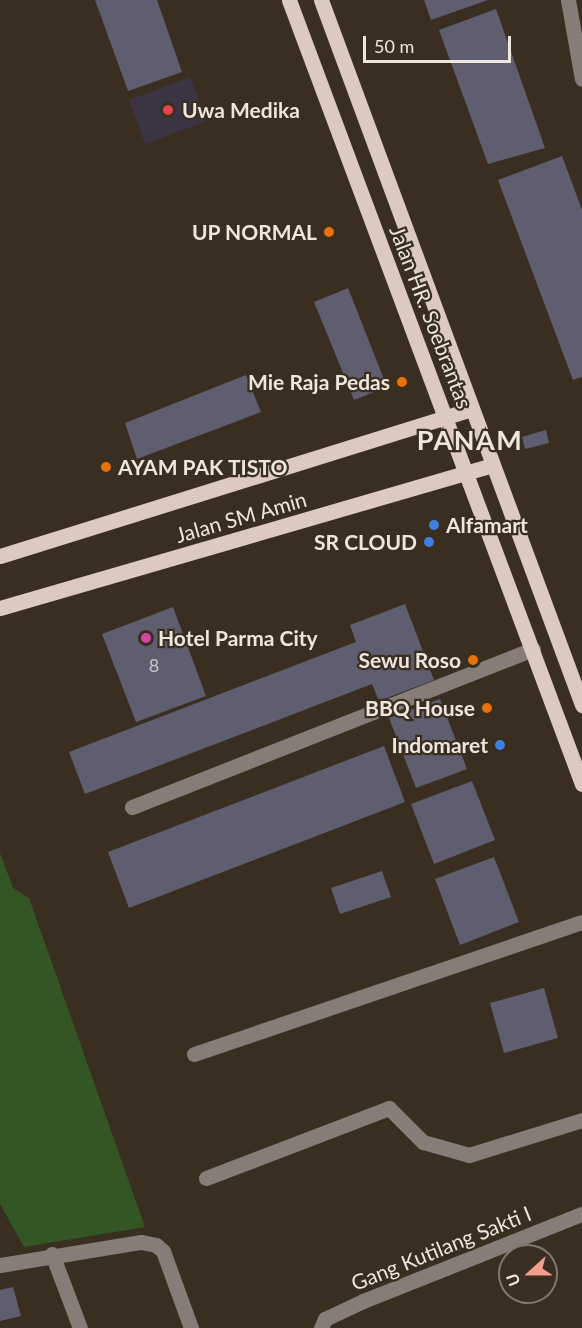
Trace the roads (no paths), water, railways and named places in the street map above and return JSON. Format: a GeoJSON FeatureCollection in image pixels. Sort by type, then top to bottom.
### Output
{"type":"FeatureCollection","features":[{"type":"Feature","properties":{"kind":"main road","name":"Jalan HR. Soebrantas"},"geometry":{"type":"LineString","coordinates":[[289,0],[582,784]]}},
{"type":"Feature","properties":{"kind":"main road","name":"Jalan HR. Soebrantas"},"geometry":{"type":"LineString","coordinates":[[321,0],[582,705]]}},
{"type":"Feature","properties":{"kind":"main road","name":"Jalan SM Amin"},"geometry":{"type":"LineString","coordinates":[[0,556],[447,419],[471,409]]}},
{"type":"Feature","properties":{"kind":"main road","name":"Jalan SM Amin"},"geometry":{"type":"LineString","coordinates":[[0,608],[493,465]]}},
{"type":"Feature","properties":{"kind":"street"},"geometry":{"type":"LineString","coordinates":[[568,0],[582,79]]}},
{"type":"Feature","properties":{"kind":"street"},"geometry":{"type":"LineString","coordinates":[[132,807],[533,649]]}},
{"type":"Feature","properties":{"kind":"street"},"geometry":{"type":"LineString","coordinates":[[194,1053],[582,922]]}},
{"type":"Feature","properties":{"kind":"street"},"geometry":{"type":"LineString","coordinates":[[206,1178],[389,1108],[423,1142],[469,1155],[582,1120]]}},
{"type":"Feature","properties":{"kind":"street","name":"Gang Kutilang Sakti I"},"geometry":{"type":"LineString","coordinates":[[321,1328],[325,1319],[363,1301],[582,1214]]}},
{"type":"Feature","properties":{"kind":"street"},"geometry":{"type":"LineString","coordinates":[[0,1265],[52,1254],[141,1242],[156,1245],[163,1251],[191,1328]]}},
{"type":"Feature","properties":{"kind":"street"},"geometry":{"type":"LineString","coordinates":[[52,1254],[80,1328]]}},
{"type":"Feature","properties":{"kind":"place","name":"Uwa Medika"},"geometry":{"type":"Point","coordinates":[168,110]}},
{"type":"Feature","properties":{"kind":"place","name":"UP NORMAL"},"geometry":{"type":"Point","coordinates":[329,232]}},
{"type":"Feature","properties":{"kind":"place","name":"Mie Raja Pedas"},"geometry":{"type":"Point","coordinates":[402,382]}},
{"type":"Feature","properties":{"kind":"place","name":"AYAM PAK TISTO"},"geometry":{"type":"Point","coordinates":[106,467]}},
{"type":"Feature","properties":{"kind":"place","name":"Alfamart"},"geometry":{"type":"Point","coordinates":[434,525]}},
{"type":"Feature","properties":{"kind":"place","name":"SR CLOUD"},"geometry":{"type":"Point","coordinates":[429,542]}},
{"type":"Feature","properties":{"kind":"place","name":"Hotel Parma City"},"geometry":{"type":"Point","coordinates":[146,638]}},
{"type":"Feature","properties":{"kind":"place","name":"Sewu Roso"},"geometry":{"type":"Point","coordinates":[473,660]}},
{"type":"Feature","properties":{"kind":"place","name":"BBQ House"},"geometry":{"type":"Point","coordinates":[487,708]}},
{"type":"Feature","properties":{"kind":"place","name":"Indomaret"},"geometry":{"type":"Point","coordinates":[500,745]}},
{"type":"Feature","properties":{"kind":"district","name":"PANAM"},"geometry":{"type":"Point","coordinates":[470,440]}}]}
